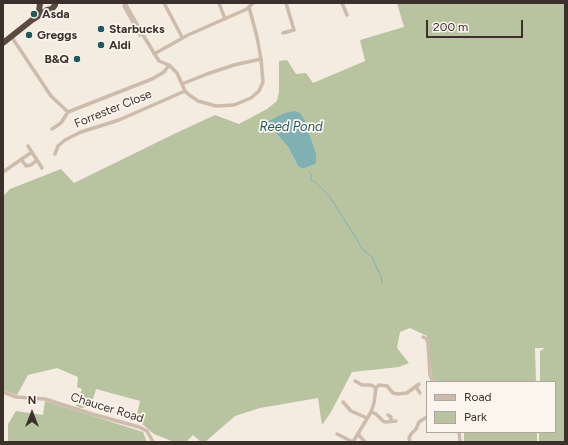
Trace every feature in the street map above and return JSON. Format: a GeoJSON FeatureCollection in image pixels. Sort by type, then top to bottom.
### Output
{"type":"FeatureCollection","features":[{"type":"Feature","properties":{"kind":"highway"},"geometry":{"type":"LineString","coordinates":[[3,43],[32,20],[54,7],[55,3]]}},
{"type":"Feature","properties":{"kind":"highway"},"geometry":{"type":"LineString","coordinates":[[40,4],[47,10]]}},
{"type":"Feature","properties":{"kind":"highway"},"geometry":{"type":"LineString","coordinates":[[32,20],[39,11],[40,4]]}},
{"type":"Feature","properties":{"kind":"street"},"geometry":{"type":"LineString","coordinates":[[125,3],[159,62],[169,65],[177,73],[185,91],[192,97],[198,101],[216,106],[234,105],[251,98],[259,91],[263,82],[257,37],[249,7]]}},
{"type":"Feature","properties":{"kind":"street"},"geometry":{"type":"LineString","coordinates":[[164,3],[182,38]]}},
{"type":"Feature","properties":{"kind":"street"},"geometry":{"type":"LineString","coordinates":[[219,3],[225,19]]}},
{"type":"Feature","properties":{"kind":"street"},"geometry":{"type":"LineString","coordinates":[[154,54],[182,38],[247,9],[253,3]]}},
{"type":"Feature","properties":{"kind":"street"},"geometry":{"type":"LineString","coordinates":[[283,33],[294,30],[286,3]]}},
{"type":"Feature","properties":{"kind":"street"},"geometry":{"type":"LineString","coordinates":[[342,3],[347,15]]}},
{"type":"Feature","properties":{"kind":"street"},"geometry":{"type":"LineString","coordinates":[[11,36],[51,96],[68,112]]}},
{"type":"Feature","properties":{"kind":"street"},"geometry":{"type":"LineString","coordinates":[[182,84],[234,65],[261,59]]}},
{"type":"Feature","properties":{"kind":"street"},"geometry":{"type":"LineString","coordinates":[[52,129],[61,123],[68,112],[152,79],[164,72],[169,65]]}},
{"type":"Feature","properties":{"kind":"street","name":"Forrester Close"},"geometry":{"type":"LineString","coordinates":[[55,154],[58,146],[65,140],[81,132],[119,120],[185,91]]}},
{"type":"Feature","properties":{"kind":"street"},"geometry":{"type":"LineString","coordinates":[[28,146],[42,168]]}},
{"type":"Feature","properties":{"kind":"street"},"geometry":{"type":"LineString","coordinates":[[3,172],[32,152]]}},
{"type":"Feature","properties":{"kind":"street"},"geometry":{"type":"LineString","coordinates":[[21,159],[26,166],[37,160]]}},
{"type":"Feature","properties":{"kind":"street"},"geometry":{"type":"LineString","coordinates":[[423,337],[427,339],[428,343],[430,375],[433,381]]}},
{"type":"Feature","properties":{"kind":"street"},"geometry":{"type":"LineString","coordinates":[[355,381],[362,385],[371,385],[376,388]]}},
{"type":"Feature","properties":{"kind":"street"},"geometry":{"type":"LineString","coordinates":[[376,388],[380,385],[384,385],[387,386],[393,393],[398,394],[406,393],[418,386],[420,393]]}},
{"type":"Feature","properties":{"kind":"street"},"geometry":{"type":"LineString","coordinates":[[337,434],[353,442],[371,412],[376,388]]}},
{"type":"Feature","properties":{"kind":"street","name":"Chaucer Road"},"geometry":{"type":"LineString","coordinates":[[3,392],[16,397],[45,399],[139,427],[147,431],[153,442]]}},
{"type":"Feature","properties":{"kind":"street"},"geometry":{"type":"LineString","coordinates":[[343,402],[351,410],[367,418]]}},
{"type":"Feature","properties":{"kind":"street"},"geometry":{"type":"LineString","coordinates":[[371,412],[379,416],[383,421],[396,421]]}},
{"type":"Feature","properties":{"kind":"street"},"geometry":{"type":"LineString","coordinates":[[388,415],[391,417],[391,421]]}},
{"type":"Feature","properties":{"kind":"street"},"geometry":{"type":"LineString","coordinates":[[409,440],[420,422],[426,418]]}},
{"type":"Feature","properties":{"kind":"street"},"geometry":{"type":"LineString","coordinates":[[358,434],[365,442]]}},
{"type":"Feature","properties":{"kind":"green space"},"geometry":{"type":"Polygon","coordinates":[[[397,3],[565,3],[565,442],[539,442],[539,433],[556,433],[556,381],[540,381],[540,351],[545,348],[535,348],[536,381],[434,381],[432,376],[427,336],[410,328],[400,332],[397,348],[409,363],[399,367],[352,372],[331,412],[322,425],[318,398],[260,408],[235,416],[205,442],[201,442],[193,435],[186,442],[174,442],[154,434],[136,419],[140,401],[96,389],[91,406],[81,408],[76,406],[82,389],[77,387],[78,377],[57,368],[28,375],[17,395],[3,390],[3,196],[10,189],[61,169],[74,183],[215,115],[239,124],[267,109],[277,101],[279,92],[279,61],[287,60],[296,74],[306,73],[313,83],[365,61],[360,40],[404,27],[397,3]],[[276,117],[268,122],[288,147],[298,166],[302,169],[316,164],[305,121],[276,117]]]}},
{"type":"Feature","properties":{"kind":"green space"},"geometry":{"type":"Polygon","coordinates":[[[45,401],[143,432],[147,442],[8,442],[8,424],[16,411],[43,415],[45,401]]]}},
{"type":"Feature","properties":{"kind":"green space"},"geometry":{"type":"Polygon","coordinates":[[[464,433],[537,433],[537,442],[464,442],[464,433]]]}},
{"type":"Feature","properties":{"kind":"water","name":"Reed Pond"},"geometry":{"type":"Polygon","coordinates":[[[295,111],[300,113],[305,121],[316,154],[316,164],[302,169],[298,166],[288,147],[267,122],[285,113],[295,111]]]}},
{"type":"Feature","properties":{"kind":"waterway"},"geometry":{"type":"LineString","coordinates":[[309,172],[311,174],[311,180],[330,197],[362,249],[372,257],[381,277],[382,283]]}},
{"type":"Feature","properties":{"kind":"place","name":"Asda"},"geometry":{"type":"Point","coordinates":[34,14]}},
{"type":"Feature","properties":{"kind":"place","name":"Starbucks"},"geometry":{"type":"Point","coordinates":[101,29]}},
{"type":"Feature","properties":{"kind":"place","name":"Greggs"},"geometry":{"type":"Point","coordinates":[29,35]}},
{"type":"Feature","properties":{"kind":"place","name":"Aldi"},"geometry":{"type":"Point","coordinates":[101,45]}},
{"type":"Feature","properties":{"kind":"place","name":"B&Q"},"geometry":{"type":"Point","coordinates":[77,59]}}]}
